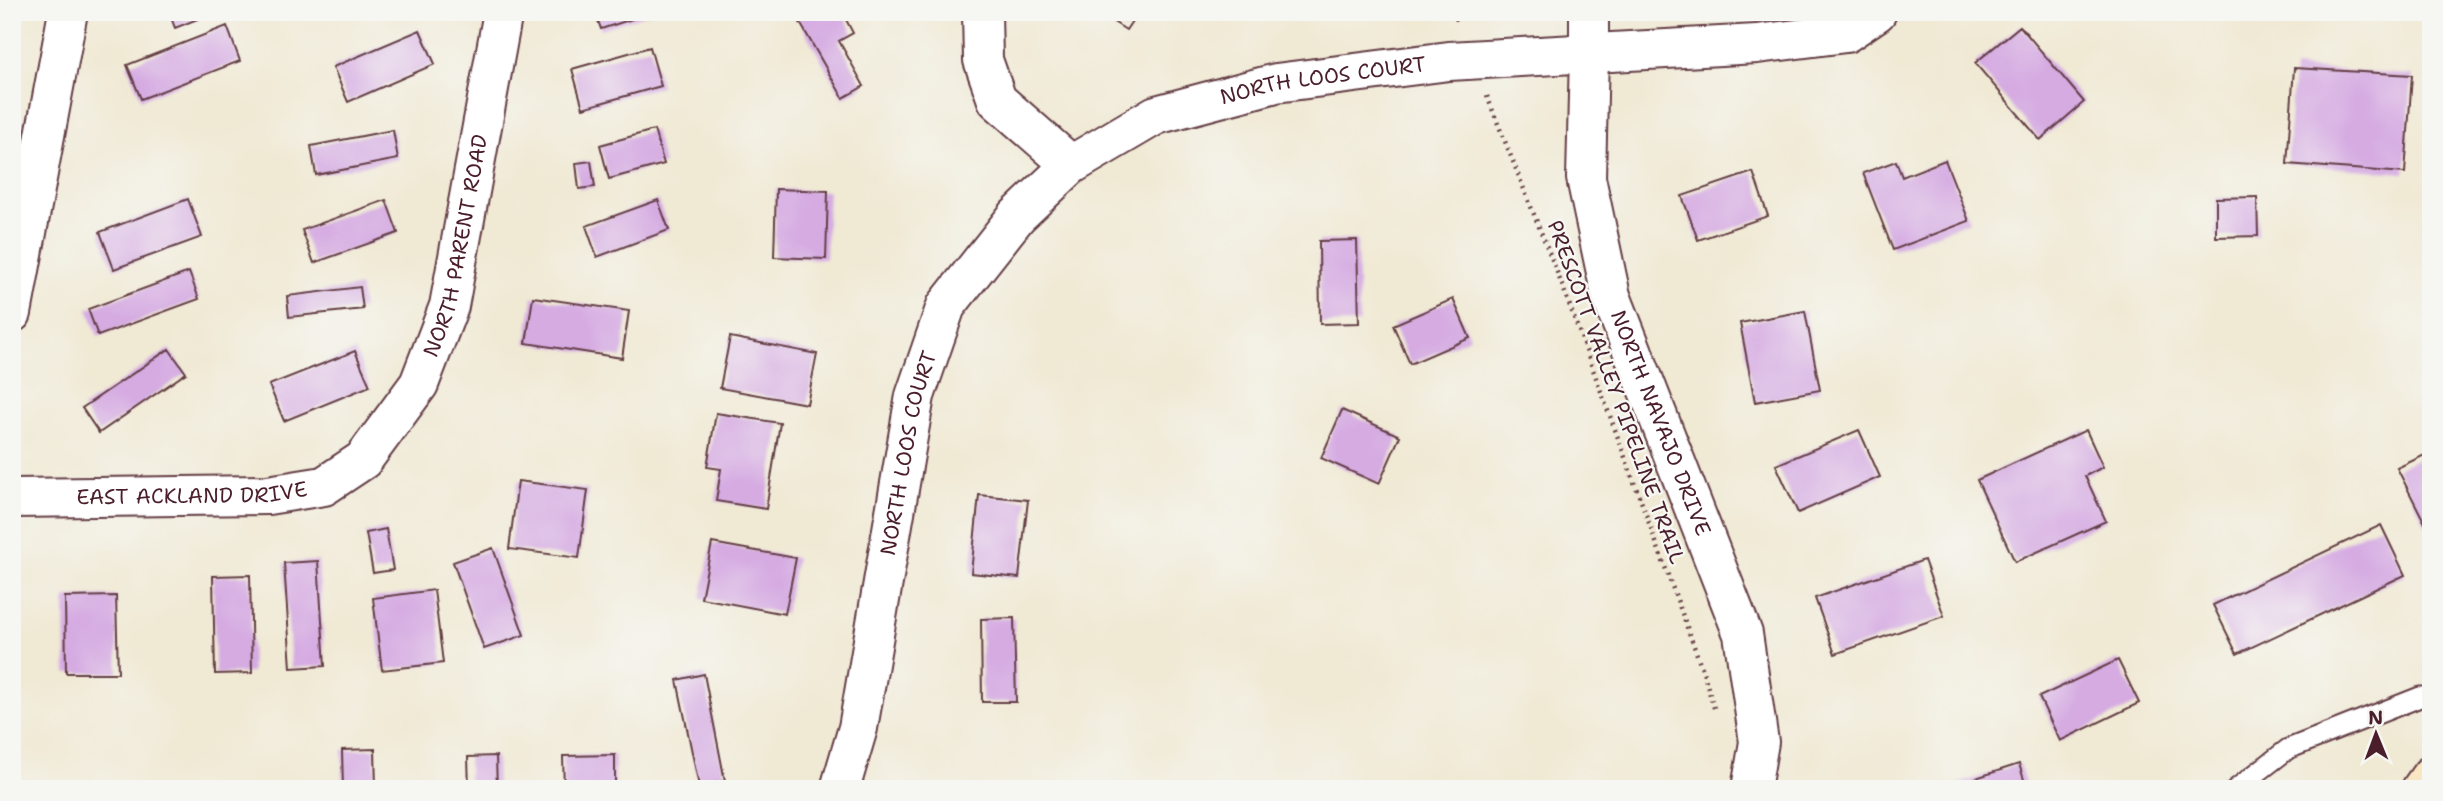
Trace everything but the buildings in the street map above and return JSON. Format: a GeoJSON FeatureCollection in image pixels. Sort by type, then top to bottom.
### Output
{"type":"FeatureCollection","features":[{"type":"Feature","properties":{"kind":"main road"},"geometry":{"type":"LineString","coordinates":[[2421,789],[2431,775]]}},
{"type":"Feature","properties":{"kind":"street"},"geometry":{"type":"LineString","coordinates":[[12,313],[68,12]]}},
{"type":"Feature","properties":{"kind":"street","name":"NORTH PARENT ROAD"},"geometry":{"type":"LineString","coordinates":[[363,460],[419,384],[449,306],[503,12]]}},
{"type":"Feature","properties":{"kind":"street"},"geometry":{"type":"LineString","coordinates":[[982,12],[983,60],[997,100],[1071,165]]}},
{"type":"Feature","properties":{"kind":"street","name":"NORTH NAVAJO DRIVE"},"geometry":{"type":"LineString","coordinates":[[1589,12],[1586,178],[1611,296],[1743,634],[1759,742],[1751,789]]}},
{"type":"Feature","properties":{"kind":"street","name":"NORTH LOOS COURT"},"geometry":{"type":"LineString","coordinates":[[840,789],[858,728],[915,396],[946,306],[1017,216],[1071,165],[1156,115],[1276,83],[1472,59],[1757,44],[1846,33],[1877,12]]}},
{"type":"Feature","properties":{"kind":"street","name":"EAST ACKLAND DRIVE"},"geometry":{"type":"LineString","coordinates":[[12,498],[268,495],[324,486],[363,460]]}},
{"type":"Feature","properties":{"kind":"lane"},"geometry":{"type":"LineString","coordinates":[[2236,789],[2288,749],[2420,697],[2431,698]]}},
{"type":"Feature","properties":{"kind":"path","name":"PRESCOTT VALLEY PIPELINE TRAIL"},"geometry":{"type":"LineString","coordinates":[[1454,12],[1564,290],[1703,671],[1717,719]]}}]}
